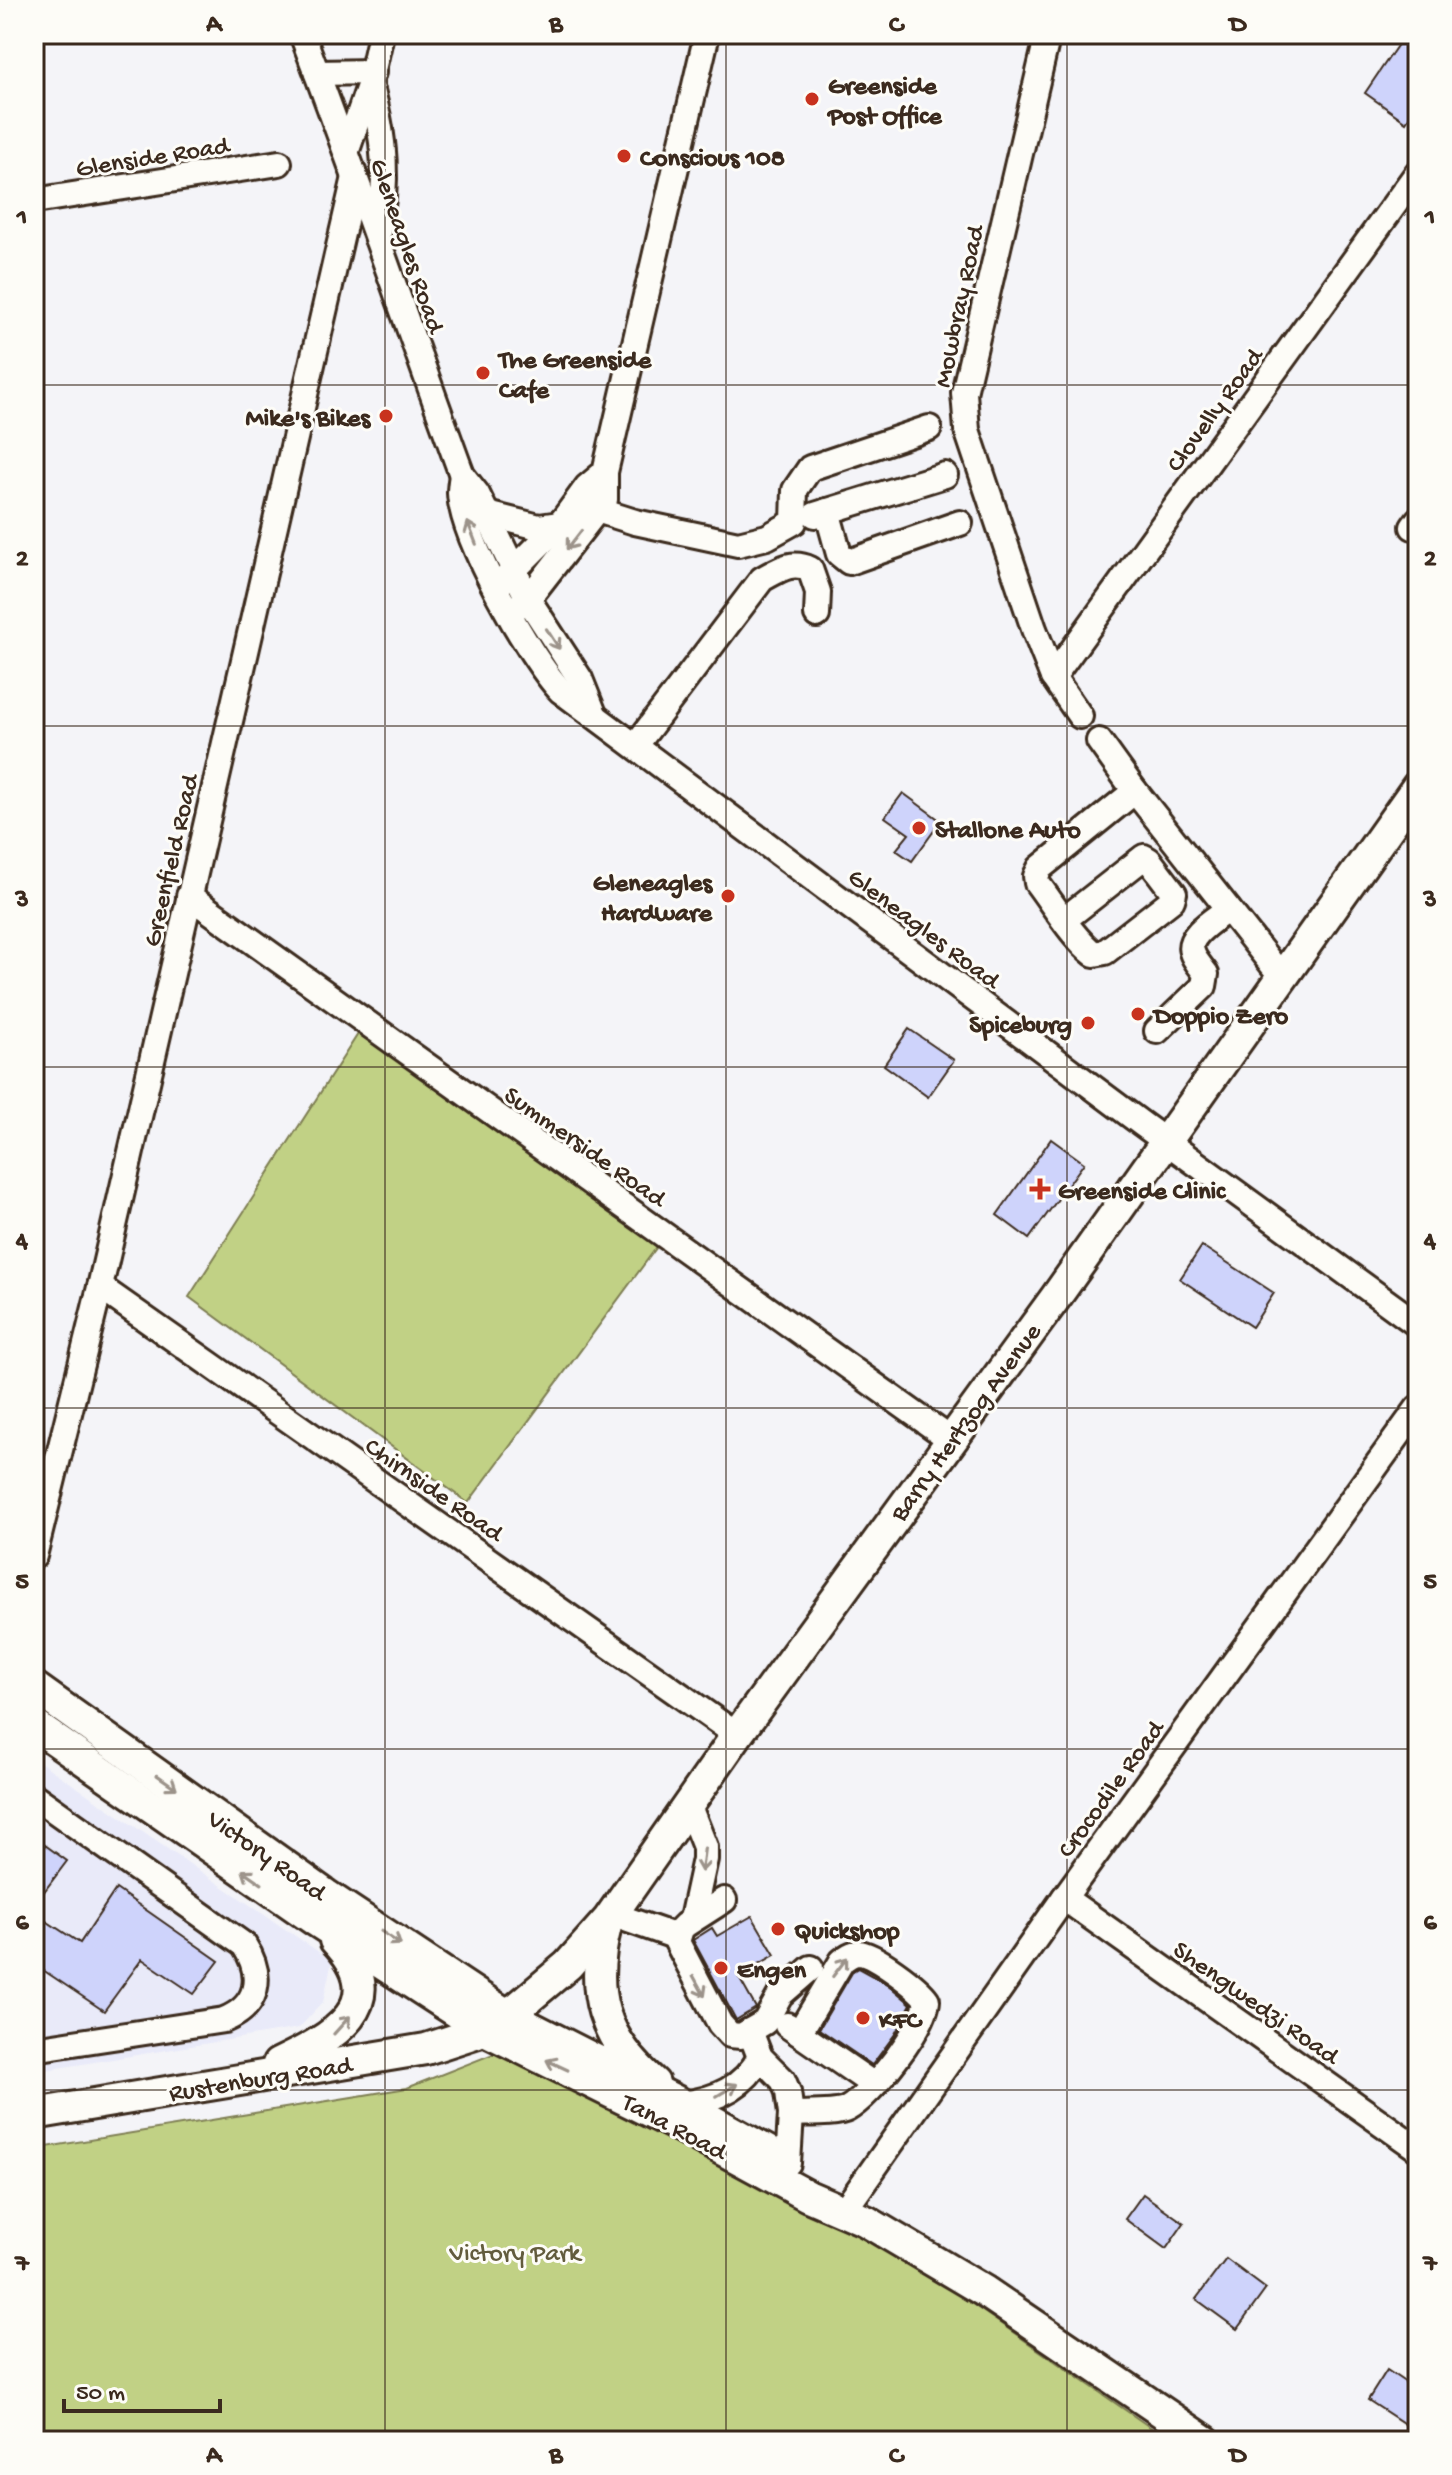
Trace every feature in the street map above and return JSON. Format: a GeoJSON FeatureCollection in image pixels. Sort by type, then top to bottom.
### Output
{"type":"FeatureCollection","features":[{"type":"Feature","properties":{"kind":"main road","name":"Barry Hertzog Avenue"},"geometry":{"type":"LineString","coordinates":[[495,2022],[551,1981],[610,1917],[737,1735],[1056,1297],[1418,787]]}},
{"type":"Feature","properties":{"kind":"main road","name":"Victory Road"},"geometry":{"type":"LineString","coordinates":[[34,1687],[326,1895],[495,2022]]}},
{"type":"Feature","properties":{"kind":"main road"},"geometry":{"type":"LineString","coordinates":[[34,1700],[104,1737]]}},
{"type":"Feature","properties":{"kind":"main road","name":"Victory Road"},"geometry":{"type":"LineString","coordinates":[[34,1725],[316,1921],[495,2022]]}},
{"type":"Feature","properties":{"kind":"main road"},"geometry":{"type":"LineString","coordinates":[[610,1917],[598,1973],[605,2016],[636,2065],[677,2101]]}},
{"type":"Feature","properties":{"kind":"main road"},"geometry":{"type":"LineString","coordinates":[[251,2077],[324,2042],[345,2024],[355,2008],[358,1986],[351,1962],[342,1947],[316,1921]]}},
{"type":"Feature","properties":{"kind":"main road","name":"Rustenburg Road"},"geometry":{"type":"LineString","coordinates":[[34,2114],[409,2053],[453,2041],[495,2022]]}},
{"type":"Feature","properties":{"kind":"main road","name":"Tana Road"},"geometry":{"type":"LineString","coordinates":[[495,2022],[677,2101],[812,2177],[852,2213]]}},
{"type":"Feature","properties":{"kind":"main road","name":"Tana Road"},"geometry":{"type":"LineString","coordinates":[[495,2022],[587,2079],[852,2213],[984,2291],[1205,2441]]}},
{"type":"Feature","properties":{"kind":"street","name":"Gleneagles Road"},"geometry":{"type":"LineString","coordinates":[[302,34],[347,150],[379,249],[462,475],[487,514],[505,580]]}},
{"type":"Feature","properties":{"kind":"street"},"geometry":{"type":"LineString","coordinates":[[347,150],[372,77],[381,34]]}},
{"type":"Feature","properties":{"kind":"street"},"geometry":{"type":"LineString","coordinates":[[518,606],[605,500],[605,472],[707,34]]}},
{"type":"Feature","properties":{"kind":"street","name":"Mowbray Road"},"geometry":{"type":"LineString","coordinates":[[1048,34],[964,393],[964,409],[967,430],[1034,629],[1053,677],[1080,716]]}},
{"type":"Feature","properties":{"kind":"street"},"geometry":{"type":"LineString","coordinates":[[317,73],[372,77]]}},
{"type":"Feature","properties":{"kind":"street"},"geometry":{"type":"LineString","coordinates":[[334,267],[346,252],[379,249],[385,177],[382,127],[372,77]]}},
{"type":"Feature","properties":{"kind":"street","name":"Glenside Road"},"geometry":{"type":"LineString","coordinates":[[34,201],[279,163]]}},
{"type":"Feature","properties":{"kind":"street","name":"Clovelly Road"},"geometry":{"type":"LineString","coordinates":[[1053,677],[1418,172]]}},
{"type":"Feature","properties":{"kind":"street","name":"Greenfield Road"},"geometry":{"type":"LineString","coordinates":[[34,1556],[100,1287],[355,177]]}},
{"type":"Feature","properties":{"kind":"street"},"geometry":{"type":"LineString","coordinates":[[794,522],[795,490],[810,468],[929,428]]}},
{"type":"Feature","properties":{"kind":"street"},"geometry":{"type":"LineString","coordinates":[[505,580],[560,524],[587,487],[605,472]]}},
{"type":"Feature","properties":{"kind":"street","name":"Gleneagles Road"},"geometry":{"type":"LineString","coordinates":[[462,475],[460,494],[464,512],[505,580],[556,686],[568,697],[1418,1325]]}},
{"type":"Feature","properties":{"kind":"street"},"geometry":{"type":"LineString","coordinates":[[597,510],[635,522],[738,544],[767,537],[794,522],[945,475]]}},
{"type":"Feature","properties":{"kind":"street"},"geometry":{"type":"LineString","coordinates":[[827,511],[839,554],[849,562],[960,523]]}},
{"type":"Feature","properties":{"kind":"street"},"geometry":{"type":"LineString","coordinates":[[487,514],[529,525],[547,527],[560,524]]}},
{"type":"Feature","properties":{"kind":"street"},"geometry":{"type":"LineString","coordinates":[[636,745],[762,579],[786,565],[800,564],[810,569],[818,592],[817,615]]}},
{"type":"Feature","properties":{"kind":"street"},"geometry":{"type":"LineString","coordinates":[[1099,741],[1282,977]]}},
{"type":"Feature","properties":{"kind":"street"},"geometry":{"type":"LineString","coordinates":[[1065,919],[1037,883],[1037,873],[1135,791]]}},
{"type":"Feature","properties":{"kind":"street","name":"Summerside Road"},"geometry":{"type":"LineString","coordinates":[[189,896],[950,1439]]}},
{"type":"Feature","properties":{"kind":"street"},"geometry":{"type":"LineString","coordinates":[[1157,1031],[1204,986],[1206,974],[1192,953],[1191,946],[1196,935],[1228,909]]}},
{"type":"Feature","properties":{"kind":"street","name":"Chirnside Road"},"geometry":{"type":"LineString","coordinates":[[100,1287],[737,1735]]}},
{"type":"Feature","properties":{"kind":"street","name":"Crocodile Road"},"geometry":{"type":"LineString","coordinates":[[852,2213],[1064,1898],[1418,1408]]}},
{"type":"Feature","properties":{"kind":"street"},"geometry":{"type":"LineString","coordinates":[[34,1796],[244,1945],[255,1961],[257,1977],[248,2005],[240,2014],[224,2020],[34,2049]]}},
{"type":"Feature","properties":{"kind":"street"},"geometry":{"type":"LineString","coordinates":[[688,1804],[705,1847],[705,1859],[678,1947],[725,2030],[735,2036],[765,2022],[780,1995],[811,1968]]}},
{"type":"Feature","properties":{"kind":"street","name":"Shengwedzi Road"},"geometry":{"type":"LineString","coordinates":[[1064,1898],[1418,2149]]}},
{"type":"Feature","properties":{"kind":"street"},"geometry":{"type":"LineString","coordinates":[[610,1917],[684,1928],[724,1900]]}},
{"type":"Feature","properties":{"kind":"street"},"geometry":{"type":"LineString","coordinates":[[791,2114],[845,2111],[874,2085],[920,2023],[927,2009],[927,2000],[914,1986],[867,1955],[857,1953],[842,1961],[799,2033]]}},
{"type":"Feature","properties":{"kind":"street"},"geometry":{"type":"LineString","coordinates":[[772,2014],[874,2085]]}},
{"type":"Feature","properties":{"kind":"street"},"geometry":{"type":"LineString","coordinates":[[750,2031],[760,2057],[783,2080],[790,2101],[788,2163]]}},
{"type":"Feature","properties":{"kind":"street"},"geometry":{"type":"LineString","coordinates":[[677,2101],[703,2102],[721,2096],[749,2074],[760,2057]]}},
{"type":"Feature","properties":{"kind":"shaded area"},"geometry":{"type":"Polygon","coordinates":[[[34,1758],[332,1961],[323,2002],[299,2028],[34,2072],[34,1758]]]}},
{"type":"Feature","properties":{"kind":"green space"},"geometry":{"type":"Polygon","coordinates":[[[367,1020],[662,1240],[468,1503],[189,1297],[367,1020]]]}},
{"type":"Feature","properties":{"kind":"green space","name":"Victory Park"},"geometry":{"type":"Polygon","coordinates":[[[526,2041],[831,2206],[1170,2441],[34,2441],[34,2149],[407,2088],[526,2041]]]}},
{"type":"Feature","properties":{"kind":"building"},"geometry":{"type":"Polygon","coordinates":[[[1405,34],[1418,34],[1418,104],[1406,122],[1365,93],[1405,34]]]}},
{"type":"Feature","properties":{"kind":"building","name":"Stallone Auto"},"geometry":{"type":"Polygon","coordinates":[[[903,793],[941,821],[912,861],[896,850],[909,834],[885,817],[903,793]]]}},
{"type":"Feature","properties":{"kind":"building"},"geometry":{"type":"Polygon","coordinates":[[[909,1029],[954,1060],[928,1097],[884,1065],[909,1029]]]}},
{"type":"Feature","properties":{"kind":"building","name":"Greenside Clinic"},"geometry":{"type":"Polygon","coordinates":[[[1051,1139],[1084,1163],[1029,1239],[997,1215],[1051,1139]]]}},
{"type":"Feature","properties":{"kind":"building"},"geometry":{"type":"Polygon","coordinates":[[[1202,1246],[1274,1293],[1252,1327],[1180,1279],[1202,1246]]]}},
{"type":"Feature","properties":{"kind":"building"},"geometry":{"type":"Polygon","coordinates":[[[34,1837],[67,1861],[34,1905],[34,1837]]]}},
{"type":"Feature","properties":{"kind":"building"},"geometry":{"type":"Polygon","coordinates":[[[116,1889],[219,1961],[194,1994],[142,1959],[104,2011],[34,1964],[34,1913],[80,1943],[116,1889]]]}},
{"type":"Feature","properties":{"kind":"building"},"geometry":{"type":"Polygon","coordinates":[[[752,1916],[775,1955],[738,1976],[756,2008],[736,2020],[693,1940],[712,1928],[717,1936],[752,1916]]]}},
{"type":"Feature","properties":{"kind":"building","name":"KFC"},"geometry":{"type":"Polygon","coordinates":[[[858,1968],[887,1984],[911,2004],[895,2034],[872,2065],[819,2029],[853,1971],[858,1968]]]}},
{"type":"Feature","properties":{"kind":"building"},"geometry":{"type":"Polygon","coordinates":[[[1143,2194],[1184,2223],[1166,2249],[1125,2219],[1143,2194]]]}},
{"type":"Feature","properties":{"kind":"building"},"geometry":{"type":"Polygon","coordinates":[[[1226,2259],[1266,2289],[1237,2329],[1196,2299],[1226,2259]]]}},
{"type":"Feature","properties":{"kind":"building"},"geometry":{"type":"Polygon","coordinates":[[[1387,2370],[1418,2391],[1418,2410],[1408,2426],[1368,2400],[1387,2370]]]}},
{"type":"Feature","properties":{"kind":"place","name":"Greenside Post Office"},"geometry":{"type":"Point","coordinates":[812,99]}},
{"type":"Feature","properties":{"kind":"place","name":"Conscious 108"},"geometry":{"type":"Point","coordinates":[624,156]}},
{"type":"Feature","properties":{"kind":"place","name":"The Greenside Cafe"},"geometry":{"type":"Point","coordinates":[483,373]}},
{"type":"Feature","properties":{"kind":"place","name":"Mike's Bikes"},"geometry":{"type":"Point","coordinates":[386,416]}},
{"type":"Feature","properties":{"kind":"place","name":"Stallone Auto"},"geometry":{"type":"Point","coordinates":[919,828]}},
{"type":"Feature","properties":{"kind":"place","name":"Gleneagles Hardware"},"geometry":{"type":"Point","coordinates":[728,896]}},
{"type":"Feature","properties":{"kind":"place","name":"Doppio Zero"},"geometry":{"type":"Point","coordinates":[1138,1014]}},
{"type":"Feature","properties":{"kind":"place","name":"Spiceburg"},"geometry":{"type":"Point","coordinates":[1088,1023]}},
{"type":"Feature","properties":{"kind":"place","name":"Greenside Clinic"},"geometry":{"type":"Point","coordinates":[1040,1189]}},
{"type":"Feature","properties":{"kind":"place","name":"Quickshop"},"geometry":{"type":"Point","coordinates":[778,1929]}},
{"type":"Feature","properties":{"kind":"place","name":"Engen"},"geometry":{"type":"Point","coordinates":[721,1968]}},
{"type":"Feature","properties":{"kind":"place","name":"KFC"},"geometry":{"type":"Point","coordinates":[863,2018]}}]}
